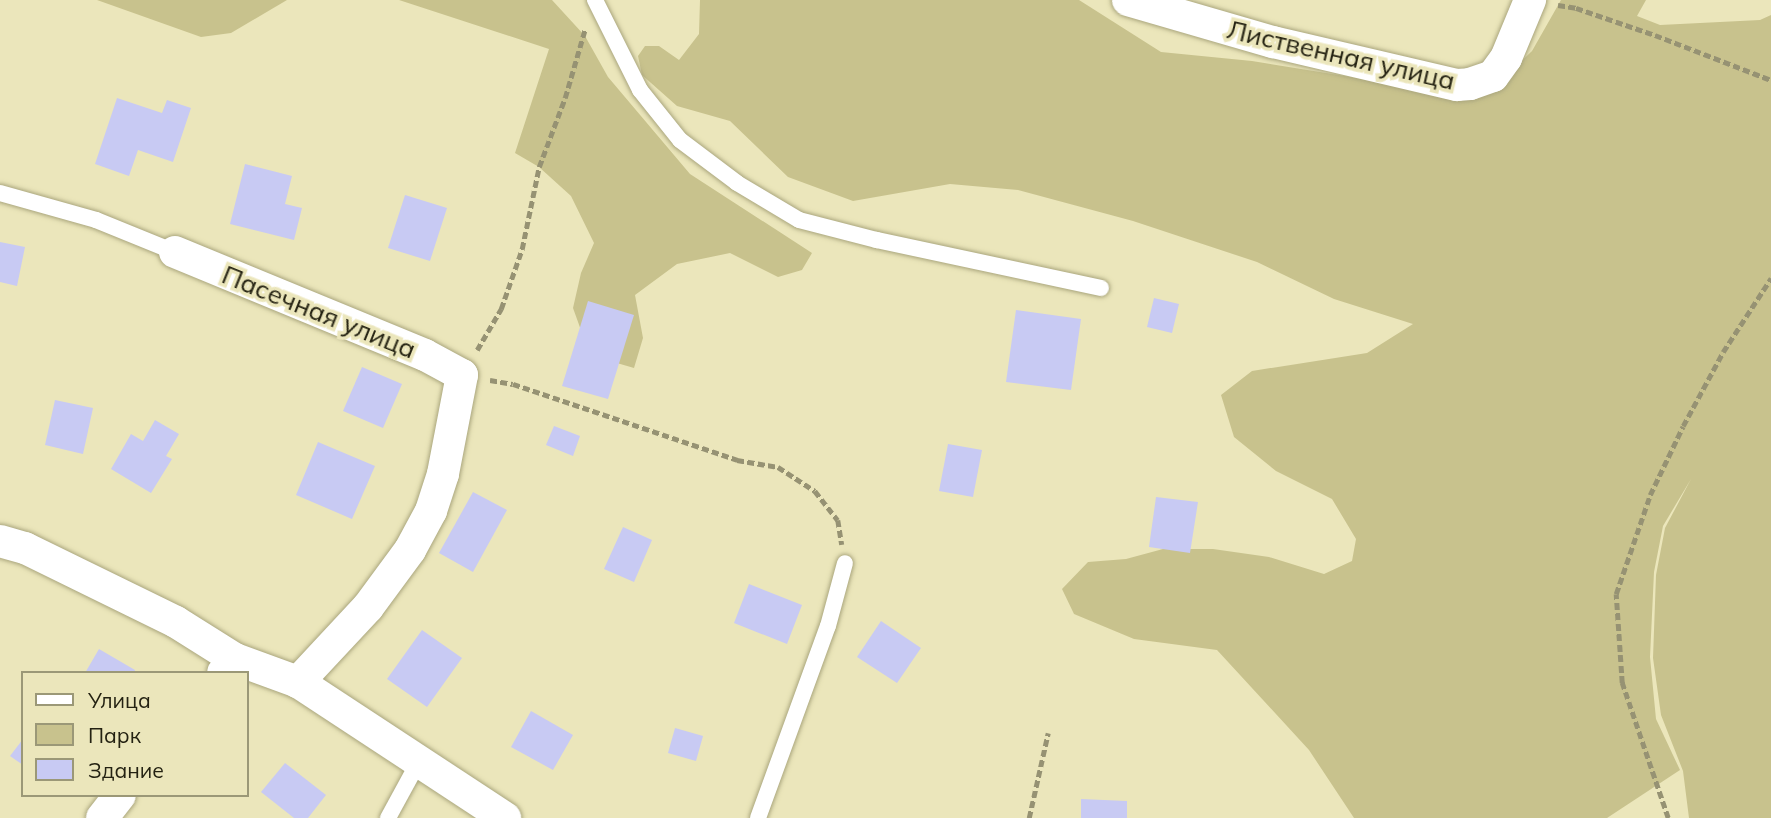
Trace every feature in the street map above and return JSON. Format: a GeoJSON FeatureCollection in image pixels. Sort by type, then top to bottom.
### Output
{"type":"FeatureCollection","features":[{"type":"Feature","properties":{"kind":"street","name":"Лиственная улица"},"geometry":{"type":"LineString","coordinates":[[1128,0],[1273,43],[1457,85],[1470,84],[1493,76],[1506,58],[1529,1]]}},
{"type":"Feature","properties":{"kind":"street","name":"Пасечная улица"},"geometry":{"type":"LineString","coordinates":[[175,252],[425,355],[462,375]]}},
{"type":"Feature","properties":{"kind":"street"},"geometry":{"type":"LineString","coordinates":[[298,682],[368,607],[410,550],[431,511],[443,474],[462,375]]}},
{"type":"Feature","properties":{"kind":"street"},"geometry":{"type":"LineString","coordinates":[[0,541],[36,553],[176,622],[229,666],[298,682],[505,818]]}},
{"type":"Feature","properties":{"kind":"street"},"geometry":{"type":"LineString","coordinates":[[102,818],[118,797]]}},
{"type":"Feature","properties":{"kind":"lane"},"geometry":{"type":"LineString","coordinates":[[595,0],[640,90],[680,140],[737,183],[799,220],[877,240],[1101,288]]}},
{"type":"Feature","properties":{"kind":"lane"},"geometry":{"type":"LineString","coordinates":[[0,193],[96,220],[175,252]]}},
{"type":"Feature","properties":{"kind":"lane"},"geometry":{"type":"LineString","coordinates":[[758,818],[828,626],[845,563]]}},
{"type":"Feature","properties":{"kind":"lane"},"geometry":{"type":"LineString","coordinates":[[388,818],[418,763]]}},
{"type":"Feature","properties":{"kind":"path"},"geometry":{"type":"LineString","coordinates":[[1529,1],[1576,8],[1771,80]]}},
{"type":"Feature","properties":{"kind":"path"},"geometry":{"type":"LineString","coordinates":[[585,24],[585,36],[539,167],[522,249],[501,309],[462,375],[513,384],[737,460],[778,467],[815,491],[838,520],[845,563]]}},
{"type":"Feature","properties":{"kind":"path"},"geometry":{"type":"LineString","coordinates":[[1668,818],[1622,683],[1616,594],[1650,495],[1672,449],[1723,352],[1771,278]]}},
{"type":"Feature","properties":{"kind":"path"},"geometry":{"type":"LineString","coordinates":[[1029,818],[1048,733]]}},
{"type":"Feature","properties":{"kind":"green space"},"geometry":{"type":"Polygon","coordinates":[[[97,0],[287,0],[231,33],[201,37],[97,0]]]}},
{"type":"Feature","properties":{"kind":"green space"},"geometry":{"type":"Polygon","coordinates":[[[399,0],[552,0],[585,36],[608,77],[690,174],[812,253],[802,270],[778,277],[730,253],[677,264],[635,295],[643,338],[634,368],[610,361],[587,347],[573,308],[581,273],[594,243],[571,196],[539,167],[515,153],[549,49],[399,0]]]}},
{"type":"Feature","properties":{"kind":"green space"},"geometry":{"type":"Polygon","coordinates":[[[700,0],[1079,0],[1161,52],[1252,61],[1413,87],[1490,92],[1532,51],[1561,0],[1646,0],[1637,16],[1660,25],[1760,20],[1771,15],[1771,818],[1689,818],[1683,771],[1661,715],[1653,658],[1656,575],[1665,528],[1691,479],[1663,526],[1654,572],[1650,657],[1656,719],[1680,770],[1607,818],[1354,818],[1309,750],[1217,650],[1134,639],[1074,614],[1062,589],[1088,562],[1126,559],[1163,549],[1213,549],[1269,557],[1324,574],[1352,561],[1356,539],[1332,499],[1276,471],[1234,437],[1221,395],[1252,371],[1367,353],[1413,324],[1334,299],[1257,262],[1133,221],[1018,190],[950,184],[853,201],[788,177],[730,121],[677,106],[642,75],[638,56],[645,46],[659,46],[679,60],[699,34],[700,0]]]}},
{"type":"Feature","properties":{"kind":"building"},"geometry":{"type":"Polygon","coordinates":[[[117,98],[162,113],[167,100],[191,108],[173,162],[138,150],[129,176],[95,164],[117,98]]]}},
{"type":"Feature","properties":{"kind":"building"},"geometry":{"type":"Polygon","coordinates":[[[245,164],[292,176],[285,204],[302,208],[294,240],[230,224],[245,164]]]}},
{"type":"Feature","properties":{"kind":"building"},"geometry":{"type":"Polygon","coordinates":[[[405,195],[447,208],[430,261],[388,248],[405,195]]]}},
{"type":"Feature","properties":{"kind":"building"},"geometry":{"type":"Polygon","coordinates":[[[0,242],[25,247],[17,286],[0,282],[0,242]]]}},
{"type":"Feature","properties":{"kind":"building"},"geometry":{"type":"Polygon","coordinates":[[[1154,298],[1179,304],[1172,333],[1147,327],[1154,298]]]}},
{"type":"Feature","properties":{"kind":"building"},"geometry":{"type":"Polygon","coordinates":[[[588,301],[634,315],[608,399],[562,386],[588,301]]]}},
{"type":"Feature","properties":{"kind":"building"},"geometry":{"type":"Polygon","coordinates":[[[1016,310],[1081,319],[1071,390],[1006,382],[1016,310]]]}},
{"type":"Feature","properties":{"kind":"building"},"geometry":{"type":"Polygon","coordinates":[[[362,367],[402,384],[383,428],[343,411],[362,367]]]}},
{"type":"Feature","properties":{"kind":"building"},"geometry":{"type":"Polygon","coordinates":[[[55,400],[93,408],[83,454],[45,445],[55,400]]]}},
{"type":"Feature","properties":{"kind":"building"},"geometry":{"type":"Polygon","coordinates":[[[155,420],[179,434],[166,456],[172,459],[151,493],[111,469],[131,434],[143,441],[155,420]]]}},
{"type":"Feature","properties":{"kind":"building"},"geometry":{"type":"Polygon","coordinates":[[[554,426],[580,436],[573,456],[546,445],[554,426]]]}},
{"type":"Feature","properties":{"kind":"building"},"geometry":{"type":"Polygon","coordinates":[[[318,442],[375,466],[352,519],[296,495],[318,442]]]}},
{"type":"Feature","properties":{"kind":"building"},"geometry":{"type":"Polygon","coordinates":[[[948,444],[982,450],[973,497],[939,491],[948,444]]]}},
{"type":"Feature","properties":{"kind":"building"},"geometry":{"type":"Polygon","coordinates":[[[473,492],[507,510],[473,572],[439,553],[473,492]]]}},
{"type":"Feature","properties":{"kind":"building"},"geometry":{"type":"Polygon","coordinates":[[[1156,497],[1198,502],[1190,553],[1149,547],[1156,497]]]}},
{"type":"Feature","properties":{"kind":"building"},"geometry":{"type":"Polygon","coordinates":[[[623,527],[652,540],[634,582],[604,569],[623,527]]]}},
{"type":"Feature","properties":{"kind":"building"},"geometry":{"type":"Polygon","coordinates":[[[749,584],[802,605],[787,644],[734,623],[749,584]]]}},
{"type":"Feature","properties":{"kind":"building"},"geometry":{"type":"Polygon","coordinates":[[[881,621],[921,648],[897,683],[857,657],[881,621]]]}},
{"type":"Feature","properties":{"kind":"building"},"geometry":{"type":"Polygon","coordinates":[[[422,630],[462,658],[427,707],[387,679],[422,630]]]}},
{"type":"Feature","properties":{"kind":"building"},"geometry":{"type":"Polygon","coordinates":[[[99,649],[135,670],[135,671],[86,671],[99,649]]]}},
{"type":"Feature","properties":{"kind":"building"},"geometry":{"type":"Polygon","coordinates":[[[531,711],[573,735],[553,770],[511,747],[531,711]]]}},
{"type":"Feature","properties":{"kind":"building"},"geometry":{"type":"Polygon","coordinates":[[[675,728],[703,736],[696,761],[668,753],[675,728]]]}},
{"type":"Feature","properties":{"kind":"building"},"geometry":{"type":"Polygon","coordinates":[[[21,742],[21,764],[10,756],[21,742]]]}},
{"type":"Feature","properties":{"kind":"building"},"geometry":{"type":"Polygon","coordinates":[[[285,763],[326,795],[308,818],[294,818],[261,792],[285,763]]]}},
{"type":"Feature","properties":{"kind":"building"},"geometry":{"type":"Polygon","coordinates":[[[1081,799],[1127,801],[1127,818],[1081,818],[1081,799]]]}}]}
